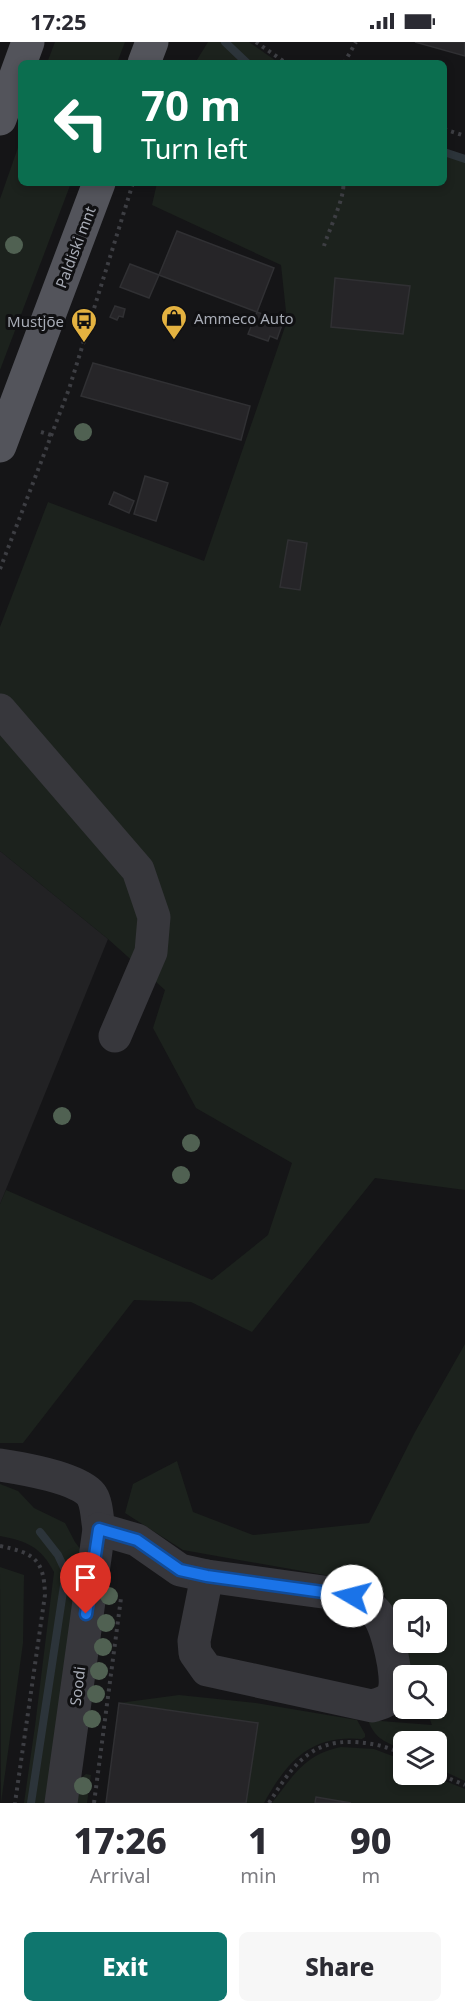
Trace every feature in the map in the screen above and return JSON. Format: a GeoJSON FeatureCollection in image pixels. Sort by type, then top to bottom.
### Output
{"type":"FeatureCollection","features":[{"type":"Feature","properties":{"kind":"main road"},"geometry":{"type":"LineString","coordinates":[[21,60],[28,42]]}},
{"type":"Feature","properties":{"kind":"main road"},"geometry":{"type":"LineString","coordinates":[[145,60],[152,42]]}},
{"type":"Feature","properties":{"kind":"main road"},"geometry":{"type":"LineString","coordinates":[[0,119],[18,70]]}},
{"type":"Feature","properties":{"kind":"main road","name":"Paldiski mnt"},"geometry":{"type":"LineString","coordinates":[[0,446],[98,186]]}},
{"type":"Feature","properties":{"kind":"street"},"geometry":{"type":"LineString","coordinates":[[0,710],[138,870],[154,917],[151,952],[115,1036]]}},
{"type":"Feature","properties":{"kind":"street"},"geometry":{"type":"LineString","coordinates":[[0,1465],[25,1469],[78,1484],[92,1496],[99,1529],[137,1540],[180,1570],[207,1576],[352,1596],[365,1603],[377,1613],[385,1629],[395,1677],[394,1692],[386,1702],[372,1706],[207,1670],[195,1653],[194,1641],[207,1576]]}},
{"type":"Feature","properties":{"kind":"street","name":"Soodi"},"geometry":{"type":"LineString","coordinates":[[61,1803],[99,1529]]}},
{"type":"Feature","properties":{"kind":"path"},"geometry":{"type":"LineString","coordinates":[[256,42],[282,60]]}},
{"type":"Feature","properties":{"kind":"path"},"geometry":{"type":"LineString","coordinates":[[346,60],[356,42]]}},
{"type":"Feature","properties":{"kind":"path"},"geometry":{"type":"LineString","coordinates":[[447,130],[465,136]]}},
{"type":"Feature","properties":{"kind":"path"},"geometry":{"type":"LineString","coordinates":[[0,569],[81,356],[132,186]]}},
{"type":"Feature","properties":{"kind":"path"},"geometry":{"type":"LineString","coordinates":[[324,246],[342,199],[344,186]]}},
{"type":"Feature","properties":{"kind":"path"},"geometry":{"type":"LineString","coordinates":[[41,432],[51,435]]}},
{"type":"Feature","properties":{"kind":"path"},"geometry":{"type":"LineString","coordinates":[[0,1546],[19,1550],[36,1560],[45,1577],[45,1595],[15,1803]]}},
{"type":"Feature","properties":{"kind":"path"},"geometry":{"type":"LineString","coordinates":[[94,1803],[121,1596]]}},
{"type":"Feature","properties":{"kind":"path"},"geometry":{"type":"LineString","coordinates":[[269,1803],[300,1760],[314,1749],[330,1743],[374,1743],[393,1751]]}},
{"type":"Feature","properties":{"kind":"path"},"geometry":{"type":"LineString","coordinates":[[447,1778],[465,1785]]}},
{"type":"Feature","properties":{"kind":"shaded area"},"geometry":{"type":"Polygon","coordinates":[[[55,42],[125,42],[118,60],[48,60],[55,42]]]}},
{"type":"Feature","properties":{"kind":"shaded area"},"geometry":{"type":"Polygon","coordinates":[[[208,42],[249,42],[275,60],[197,60],[208,42]]]}},
{"type":"Feature","properties":{"kind":"shaded area"},"geometry":{"type":"Polygon","coordinates":[[[18,148],[18,186],[70,186],[0,370],[0,199],[18,148]]]}},
{"type":"Feature","properties":{"kind":"shaded area"},"geometry":{"type":"Polygon","coordinates":[[[447,154],[465,158],[465,1190],[375,1178],[252,1332],[191,1302],[134,1300],[23,1443],[0,1443],[0,1204],[6,1190],[212,1280],[268,1235],[292,1163],[196,1108],[153,1028],[165,990],[108,939],[0,851],[0,627],[48,502],[204,561],[287,321],[281,265],[152,205],[156,186],[447,186],[447,154]]]}},
{"type":"Feature","properties":{"kind":"shaded area"},"geometry":{"type":"Polygon","coordinates":[[[0,851],[108,939],[0,1204],[0,851]]]}},
{"type":"Feature","properties":{"kind":"shaded area"},"geometry":{"type":"Polygon","coordinates":[[[465,1344],[465,1781],[447,1773],[447,1731],[393,1731],[393,1745],[382,1740],[374,1732],[368,1720],[432,1725],[430,1719],[447,1719],[447,1665],[410,1665],[406,1653],[447,1653],[447,1599],[393,1599],[393,1618],[381,1585],[183,1550],[125,1513],[133,1484],[177,1461],[193,1512],[253,1535],[369,1523],[415,1432],[465,1344]]]}},
{"type":"Feature","properties":{"kind":"shaded area"},"geometry":{"type":"Polygon","coordinates":[[[0,1484],[18,1491],[34,1508],[65,1523],[81,1550],[47,1803],[24,1803],[54,1572],[44,1557],[32,1546],[0,1536],[0,1484]]]}},
{"type":"Feature","properties":{"kind":"shaded area"},"geometry":{"type":"Polygon","coordinates":[[[0,1567],[24,1575],[23,1643],[1,1803],[0,1567]]]}},
{"type":"Feature","properties":{"kind":"shaded area"},"geometry":{"type":"Polygon","coordinates":[[[179,1695],[256,1703],[357,1720],[365,1737],[328,1741],[302,1753],[282,1775],[264,1803],[246,1803],[258,1723],[119,1703],[179,1695]]]}},
{"type":"Feature","properties":{"kind":"shaded area"},"geometry":{"type":"Polygon","coordinates":[[[341,1747],[374,1749],[393,1756],[393,1785],[447,1785],[447,1782],[465,1789],[465,1803],[351,1803],[316,1797],[315,1803],[272,1803],[301,1768],[329,1750],[341,1747]]]}},
{"type":"Feature","properties":{"kind":"shaded area"},"geometry":{"type":"Polygon","coordinates":[[[86,1774],[91,1775],[87,1803],[74,1803],[76,1782],[86,1774]]]}},
{"type":"Feature","properties":{"kind":"building"},"geometry":{"type":"Polygon","coordinates":[[[415,42],[465,42],[465,56],[415,42]]]}},
{"type":"Feature","properties":{"kind":"building"},"geometry":{"type":"Polygon","coordinates":[[[177,231],[274,268],[257,312],[159,275],[177,231]]]}},
{"type":"Feature","properties":{"kind":"building"},"geometry":{"type":"Polygon","coordinates":[[[130,264],[159,275],[149,298],[120,287],[130,264]]]}},
{"type":"Feature","properties":{"kind":"building"},"geometry":{"type":"Polygon","coordinates":[[[335,278],[410,286],[403,334],[331,327],[335,278]]]}},
{"type":"Feature","properties":{"kind":"building"},"geometry":{"type":"Polygon","coordinates":[[[115,306],[125,309],[123,317],[119,316],[117,320],[110,317],[115,306]]]}},
{"type":"Feature","properties":{"kind":"building"},"geometry":{"type":"Polygon","coordinates":[[[257,312],[283,322],[277,339],[270,336],[268,341],[248,334],[257,312]]]}},
{"type":"Feature","properties":{"kind":"building"},"geometry":{"type":"Polygon","coordinates":[[[93,363],[250,406],[241,440],[81,396],[93,363]]]}},
{"type":"Feature","properties":{"kind":"building"},"geometry":{"type":"Polygon","coordinates":[[[145,476],[168,483],[156,521],[134,514],[145,476]]]}},
{"type":"Feature","properties":{"kind":"building"},"geometry":{"type":"Polygon","coordinates":[[[114,492],[134,501],[129,513],[109,504],[114,492]]]}},
{"type":"Feature","properties":{"kind":"building"},"geometry":{"type":"Polygon","coordinates":[[[288,540],[307,543],[300,590],[280,587],[288,540]]]}},
{"type":"Feature","properties":{"kind":"building"},"geometry":{"type":"Polygon","coordinates":[[[119,1703],[258,1723],[246,1803],[106,1803],[119,1703]]]}},
{"type":"Feature","properties":{"kind":"building"},"geometry":{"type":"Polygon","coordinates":[[[316,1797],[351,1803],[315,1803],[316,1797]]]}},
{"type":"Feature","properties":{"kind":"waterway"},"geometry":{"type":"LineString","coordinates":[[225,42],[244,60]]}},
{"type":"Feature","properties":{"kind":"waterway"},"geometry":{"type":"LineString","coordinates":[[447,153],[465,159]]}},
{"type":"Feature","properties":{"kind":"waterway"},"geometry":{"type":"LineString","coordinates":[[31,1803],[66,1572],[58,1555],[40,1532]]}},
{"type":"Feature","properties":{"kind":"place","name":"Ammeco Auto"},"geometry":{"type":"Point","coordinates":[174,341]}},
{"type":"Feature","properties":{"kind":"place","name":"Mustjõe"},"geometry":{"type":"Point","coordinates":[84,344]}},
{"type":"Feature","properties":{"kind":"route"},"geometry":{"type":"LineString","coordinates":[[86,1614],[99,1529],[137,1540],[180,1570],[207,1576],[352,1596]]}}]}
